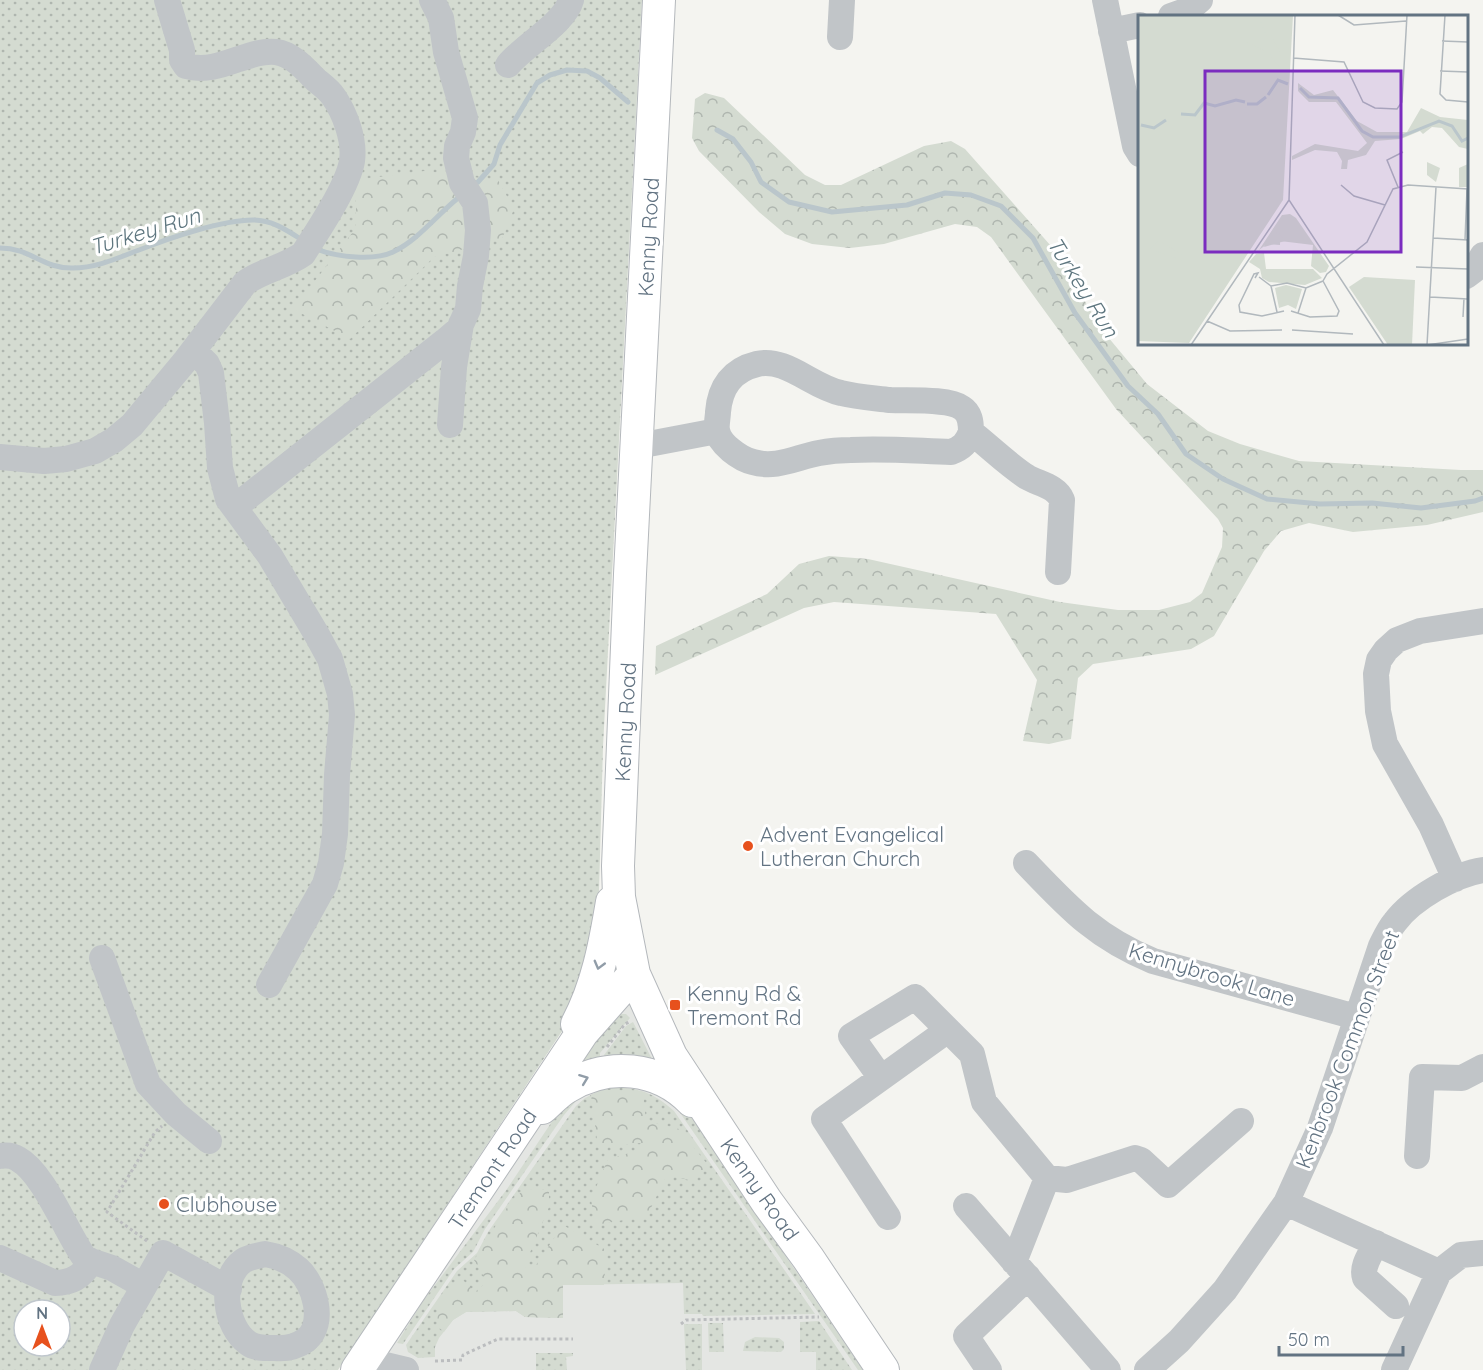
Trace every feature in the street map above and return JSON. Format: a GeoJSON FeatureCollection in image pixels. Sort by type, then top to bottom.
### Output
{"type":"FeatureCollection","features":[{"type":"Feature","properties":{"kind":"main road","name":"Kenny Road"},"geometry":{"type":"LineString","coordinates":[[659,0],[630,574],[618,866],[619,897],[634,974],[671,1056],[767,1202],[884,1370]]}},
{"type":"Feature","properties":{"kind":"main road"},"geometry":{"type":"LineString","coordinates":[[504,1150],[508,1136],[561,1052],[591,995],[605,941],[618,866]]}},
{"type":"Feature","properties":{"kind":"main road","name":"Tremont Road"},"geometry":{"type":"LineString","coordinates":[[361,1365],[582,1033],[634,974]]}},
{"type":"Feature","properties":{"kind":"main road"},"geometry":{"type":"LineString","coordinates":[[504,1150],[540,1109],[565,1088],[582,1079],[604,1073],[638,1071],[658,1076],[680,1088],[717,1126]]}},
{"type":"Feature","properties":{"kind":"street"},"geometry":{"type":"LineString","coordinates":[[0,457],[44,461],[66,459],[95,451],[114,440],[132,425],[194,351],[245,283],[303,254],[346,180],[352,163],[353,149],[346,123],[332,96],[288,56],[277,52],[267,52],[215,67],[198,69],[186,66],[182,60],[182,50],[168,0]]}},
{"type":"Feature","properties":{"kind":"street"},"geometry":{"type":"LineString","coordinates":[[235,507],[459,329],[468,309],[476,256],[477,215],[475,203],[462,183],[458,170],[457,146],[463,132],[465,118],[446,52],[441,18],[432,0]]}},
{"type":"Feature","properties":{"kind":"street"},"geometry":{"type":"LineString","coordinates":[[508,65],[557,20],[571,0]]}},
{"type":"Feature","properties":{"kind":"street"},"geometry":{"type":"LineString","coordinates":[[840,37],[842,0]]}},
{"type":"Feature","properties":{"kind":"street"},"geometry":{"type":"LineString","coordinates":[[1105,0],[1135,146],[1138,151]]}},
{"type":"Feature","properties":{"kind":"street"},"geometry":{"type":"LineString","coordinates":[[1174,15],[1188,10],[1200,0]]}},
{"type":"Feature","properties":{"kind":"street"},"geometry":{"type":"LineString","coordinates":[[1111,31],[1138,25]]}},
{"type":"Feature","properties":{"kind":"street"},"geometry":{"type":"LineString","coordinates":[[450,425],[454,367],[461,324]]}},
{"type":"Feature","properties":{"kind":"street"},"geometry":{"type":"LineString","coordinates":[[194,351],[207,364],[211,373],[218,423],[220,468],[228,500],[270,556],[330,659],[340,694],[342,715],[335,834],[325,884],[269,985]]}},
{"type":"Feature","properties":{"kind":"street"},"geometry":{"type":"LineString","coordinates":[[772,363],[785,366],[814,384],[841,393],[956,404],[967,412],[971,432],[968,441],[951,452],[851,450],[820,453],[787,463],[752,462],[740,456],[723,441],[717,431],[719,400],[725,384],[735,373],[747,367],[772,363]]}},
{"type":"Feature","properties":{"kind":"street"},"geometry":{"type":"LineString","coordinates":[[638,446],[717,431]]}},
{"type":"Feature","properties":{"kind":"street"},"geometry":{"type":"LineString","coordinates":[[971,432],[1027,477],[1059,494],[1062,500],[1058,572]]}},
{"type":"Feature","properties":{"kind":"street"},"geometry":{"type":"LineString","coordinates":[[1455,879],[1431,825],[1385,744],[1378,711],[1376,674],[1379,660],[1397,640],[1420,631],[1483,621]]}},
{"type":"Feature","properties":{"kind":"street","name":"Kennybrook Lane"},"geometry":{"type":"LineString","coordinates":[[1026,863],[1075,914],[1125,950],[1153,961],[1356,1017]]}},
{"type":"Feature","properties":{"kind":"street","name":"Kenbrook Common Street"},"geometry":{"type":"LineString","coordinates":[[1147,1370],[1179,1341],[1225,1290],[1286,1203],[1320,1128],[1381,946],[1395,921],[1422,897],[1455,879],[1483,870]]}},
{"type":"Feature","properties":{"kind":"street"},"geometry":{"type":"LineString","coordinates":[[102,958],[148,1084],[176,1114],[201,1135]]}},
{"type":"Feature","properties":{"kind":"street"},"geometry":{"type":"LineString","coordinates":[[881,1078],[851,1036],[915,997],[972,1054],[984,1102],[1047,1179],[1067,1180],[1135,1158],[1141,1160],[1168,1185],[1241,1121]]}},
{"type":"Feature","properties":{"kind":"street"},"geometry":{"type":"LineString","coordinates":[[888,1217],[824,1119],[948,1030]]}},
{"type":"Feature","properties":{"kind":"street"},"geometry":{"type":"LineString","coordinates":[[1417,1156],[1422,1077],[1462,1078],[1483,1067]]}},
{"type":"Feature","properties":{"kind":"street"},"geometry":{"type":"LineString","coordinates":[[0,1156],[9,1155],[24,1163],[44,1189],[84,1257],[112,1268],[144,1286]]}},
{"type":"Feature","properties":{"kind":"street"},"geometry":{"type":"LineString","coordinates":[[988,1370],[966,1336],[1021,1270],[1047,1179]]}},
{"type":"Feature","properties":{"kind":"street"},"geometry":{"type":"LineString","coordinates":[[1286,1203],[1439,1272]]}},
{"type":"Feature","properties":{"kind":"street"},"geometry":{"type":"LineString","coordinates":[[966,1206],[1108,1370]]}},
{"type":"Feature","properties":{"kind":"street"},"geometry":{"type":"LineString","coordinates":[[1376,1243],[1363,1274],[1396,1306]]}},
{"type":"Feature","properties":{"kind":"street"},"geometry":{"type":"LineString","coordinates":[[102,1370],[122,1325],[163,1253],[229,1289]]}},
{"type":"Feature","properties":{"kind":"street"},"geometry":{"type":"LineString","coordinates":[[1394,1370],[1439,1272],[1461,1254],[1483,1253]]}},
{"type":"Feature","properties":{"kind":"street"},"geometry":{"type":"LineString","coordinates":[[0,1258],[55,1283],[65,1283],[85,1272],[91,1261]]}},
{"type":"Feature","properties":{"kind":"street"},"geometry":{"type":"LineString","coordinates":[[361,1365],[406,1370]]}},
{"type":"Feature","properties":{"kind":"path"},"geometry":{"type":"LineString","coordinates":[[602,1054],[625,1024],[634,1020]]}},
{"type":"Feature","properties":{"kind":"path"},"geometry":{"type":"LineString","coordinates":[[163,1253],[107,1212],[155,1132],[167,1123],[201,1135]]}},
{"type":"Feature","properties":{"kind":"path"},"geometry":{"type":"LineString","coordinates":[[681,1324],[686,1320],[819,1317]]}},
{"type":"Feature","properties":{"kind":"path"},"geometry":{"type":"LineString","coordinates":[[435,1361],[462,1360],[463,1355],[498,1339],[573,1339]]}},
{"type":"Feature","properties":{"kind":"shaded area"},"geometry":{"type":"Polygon","coordinates":[[[634,974],[891,1370],[357,1370],[634,974]]]}},
{"type":"Feature","properties":{"kind":"green space"},"geometry":{"type":"Polygon","coordinates":[[[0,0],[642,0],[603,747],[598,930],[572,1016],[338,1370],[0,1370],[0,0]]]}},
{"type":"Feature","properties":{"kind":"green space"},"geometry":{"type":"Polygon","coordinates":[[[705,93],[724,98],[805,175],[825,185],[841,185],[924,146],[951,141],[965,149],[1051,246],[1103,331],[1147,384],[1208,431],[1240,444],[1299,461],[1483,470],[1483,512],[1427,525],[1353,532],[1309,523],[1281,531],[1264,551],[1214,636],[1191,649],[1093,664],[1078,678],[1071,739],[1049,744],[1023,741],[1037,680],[996,614],[834,602],[804,608],[655,675],[656,646],[767,594],[799,564],[829,556],[868,559],[1060,602],[1118,610],[1159,610],[1190,602],[1202,593],[1222,547],[1223,528],[1218,519],[1116,409],[991,237],[977,227],[955,224],[884,244],[850,248],[812,244],[785,234],[759,212],[699,151],[692,138],[695,99],[705,93]]]}},
{"type":"Feature","properties":{"kind":"green space"},"geometry":{"type":"Polygon","coordinates":[[[424,171],[498,180],[514,209],[502,239],[434,257],[350,339],[293,309],[356,228],[356,180],[424,171]]]}},
{"type":"Feature","properties":{"kind":"green space"},"geometry":{"type":"Polygon","coordinates":[[[626,1014],[630,1018],[600,1053],[600,1063],[584,1066],[582,1062],[611,1018],[626,1014]]]}},
{"type":"Feature","properties":{"kind":"green space"},"geometry":{"type":"Polygon","coordinates":[[[633,1022],[654,1063],[606,1062],[604,1055],[626,1026],[633,1022]]]}},
{"type":"Feature","properties":{"kind":"green space"},"geometry":{"type":"Polygon","coordinates":[[[630,1078],[647,1082],[662,1090],[688,1112],[863,1370],[858,1370],[676,1107],[661,1095],[637,1085],[609,1083],[609,1079],[630,1078]]]}},
{"type":"Feature","properties":{"kind":"green space"},"geometry":{"type":"Polygon","coordinates":[[[605,1088],[642,1091],[657,1098],[674,1111],[815,1314],[703,1316],[702,1314],[684,1314],[683,1283],[563,1285],[563,1318],[525,1317],[516,1311],[466,1312],[453,1320],[439,1338],[435,1347],[435,1357],[418,1358],[408,1352],[406,1345],[457,1271],[477,1253],[488,1232],[576,1106],[585,1098],[605,1088]]]}},
{"type":"Feature","properties":{"kind":"green space"},"geometry":{"type":"Polygon","coordinates":[[[601,1090],[643,1093],[646,1121],[679,1129],[708,1165],[693,1181],[667,1175],[647,1216],[595,1225],[591,1199],[608,1159],[642,1150],[641,1143],[598,1147],[591,1095],[601,1090]]]}},
{"type":"Feature","properties":{"kind":"green space"},"geometry":{"type":"Polygon","coordinates":[[[583,1093],[564,1115],[485,1229],[473,1252],[454,1269],[403,1344],[397,1343],[423,1301],[507,1189],[561,1108],[583,1093]]]}},
{"type":"Feature","properties":{"kind":"green space"},"geometry":{"type":"Polygon","coordinates":[[[524,1189],[549,1190],[549,1207],[524,1267],[534,1268],[563,1225],[606,1250],[604,1285],[563,1285],[563,1318],[525,1317],[516,1311],[466,1312],[453,1320],[444,1332],[437,1326],[438,1304],[460,1277],[475,1292],[487,1282],[474,1260],[508,1206],[524,1189]]]}},
{"type":"Feature","properties":{"kind":"green space"},"geometry":{"type":"Polygon","coordinates":[[[819,1321],[852,1370],[816,1370],[816,1352],[800,1352],[800,1322],[819,1321]]]}},
{"type":"Feature","properties":{"kind":"green space"},"geometry":{"type":"Polygon","coordinates":[[[708,1323],[723,1323],[724,1352],[709,1352],[708,1323]]]}},
{"type":"Feature","properties":{"kind":"green space"},"geometry":{"type":"Polygon","coordinates":[[[684,1324],[702,1324],[702,1370],[686,1370],[684,1324]]]}},
{"type":"Feature","properties":{"kind":"green space"},"geometry":{"type":"Polygon","coordinates":[[[755,1337],[779,1338],[784,1342],[784,1349],[781,1352],[743,1351],[745,1342],[755,1337]]]}},
{"type":"Feature","properties":{"kind":"green space"},"geometry":{"type":"Polygon","coordinates":[[[536,1353],[573,1353],[573,1356],[566,1357],[567,1370],[536,1370],[536,1353]]]}},
{"type":"Feature","properties":{"kind":"waterway","name":"Turkey Run"},"geometry":{"type":"LineString","coordinates":[[478,182],[494,164],[500,145],[537,83],[550,75],[567,70],[587,71],[600,78],[628,102]]}},
{"type":"Feature","properties":{"kind":"waterway","name":"Turkey Run"},"geometry":{"type":"LineString","coordinates":[[717,130],[733,139],[751,162],[761,182],[789,202],[832,212],[907,205],[945,193],[971,195],[1001,206],[1033,238],[1075,313],[1128,386],[1158,414],[1186,454],[1223,479],[1267,499],[1320,504],[1372,503],[1421,508],[1483,498]]}},
{"type":"Feature","properties":{"kind":"waterway","name":"Turkey Run"},"geometry":{"type":"LineString","coordinates":[[319,250],[356,257],[385,255],[402,247],[419,234],[458,198]]}},
{"type":"Feature","properties":{"kind":"waterway","name":"Turkey Run"},"geometry":{"type":"LineString","coordinates":[[0,248],[20,251],[53,265],[82,268],[115,259],[180,235],[240,221],[253,220],[272,223],[299,238]]}},
{"type":"Feature","properties":{"kind":"place","name":"Advent Evangelical Lutheran Church"},"geometry":{"type":"Point","coordinates":[748,846]}},
{"type":"Feature","properties":{"kind":"place","name":"Kenny Rd & Tremont Rd"},"geometry":{"type":"Point","coordinates":[675,1005]}},
{"type":"Feature","properties":{"kind":"place","name":"Clubhouse"},"geometry":{"type":"Point","coordinates":[164,1204]}}]}
